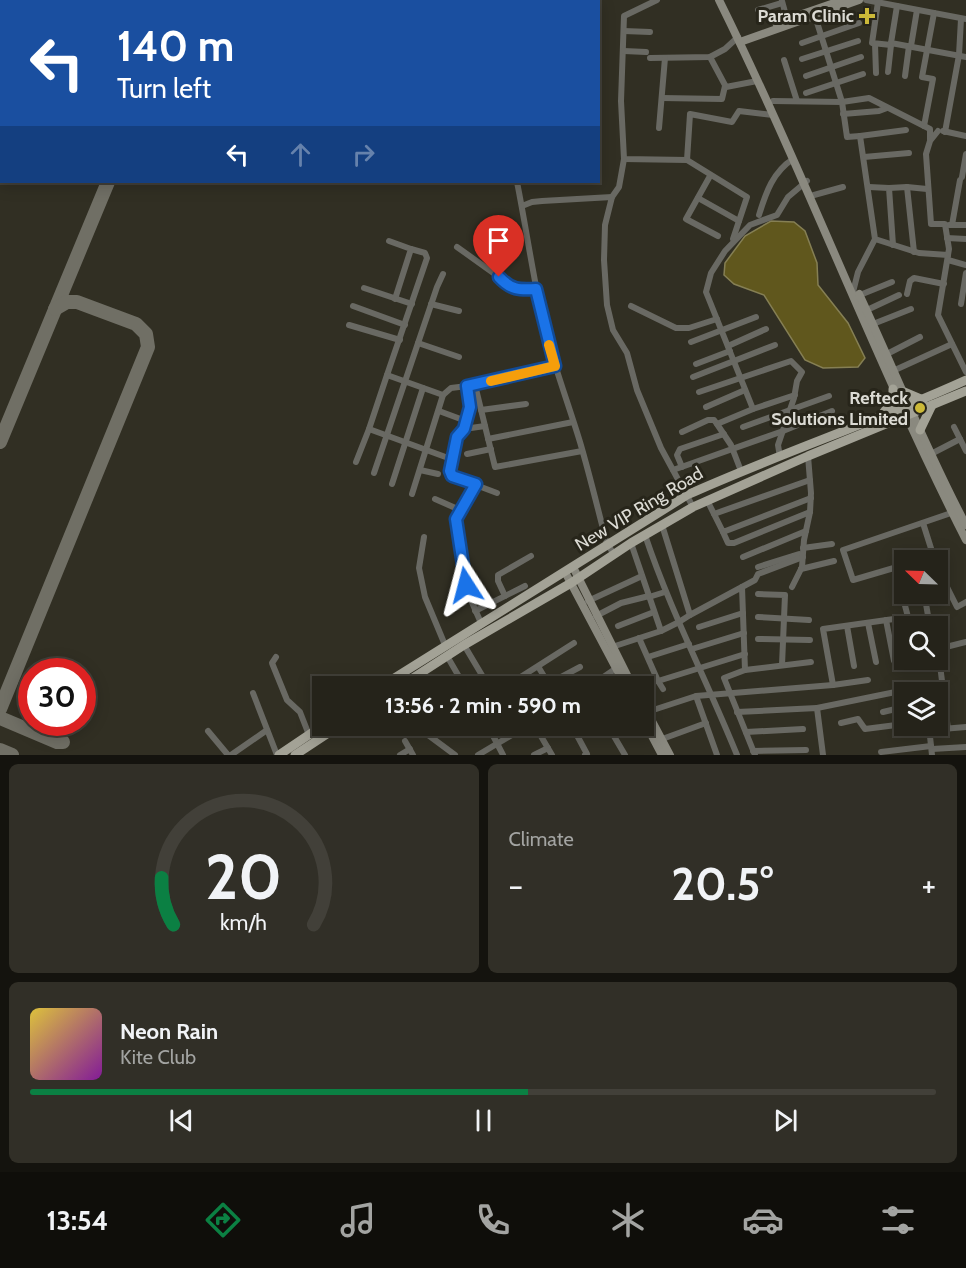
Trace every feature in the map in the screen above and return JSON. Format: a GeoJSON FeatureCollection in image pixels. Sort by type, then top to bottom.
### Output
{"type":"FeatureCollection","features":[{"type":"Feature","properties":{"kind":"main road","name":"New VIP Ring Road"},"geometry":{"type":"LineString","coordinates":[[416,676],[693,507],[907,411],[923,400],[966,380]]}},
{"type":"Feature","properties":{"kind":"main road"},"geometry":{"type":"LineString","coordinates":[[880,418],[892,400],[893,389]]}},
{"type":"Feature","properties":{"kind":"main road","name":"New VIP Ring Road"},"geometry":{"type":"LineString","coordinates":[[397,676],[687,495],[741,471],[880,418],[932,405],[966,391]]}},
{"type":"Feature","properties":{"kind":"main road"},"geometry":{"type":"LineString","coordinates":[[904,392],[923,400]]}},
{"type":"Feature","properties":{"kind":"main road"},"geometry":{"type":"LineString","coordinates":[[920,430],[932,405]]}},
{"type":"Feature","properties":{"kind":"main road"},"geometry":{"type":"LineString","coordinates":[[278,755],[312,733]]}},
{"type":"Feature","properties":{"kind":"main road"},"geometry":{"type":"LineString","coordinates":[[295,755],[324,736]]}},
{"type":"Feature","properties":{"kind":"street"},"geometry":{"type":"LineString","coordinates":[[657,0],[624,16],[621,101],[624,159],[619,187],[612,197],[605,225],[604,260],[607,305],[613,330],[627,353],[637,390],[661,448],[693,507]]}},
{"type":"Feature","properties":{"kind":"street"},"geometry":{"type":"LineString","coordinates":[[719,0],[773,101],[805,181],[895,370],[904,392],[907,411],[955,512],[966,525]]}},
{"type":"Feature","properties":{"kind":"street"},"geometry":{"type":"LineString","coordinates":[[725,0],[757,81],[793,159],[814,195],[856,290],[893,389],[920,430],[966,540]]}},
{"type":"Feature","properties":{"kind":"street"},"geometry":{"type":"LineString","coordinates":[[624,51],[665,58],[710,57],[739,39],[843,0]]}},
{"type":"Feature","properties":{"kind":"street"},"geometry":{"type":"LineString","coordinates":[[818,8],[859,0]]}},
{"type":"Feature","properties":{"kind":"street"},"geometry":{"type":"LineString","coordinates":[[866,0],[964,19],[962,56],[941,131],[930,141]]}},
{"type":"Feature","properties":{"kind":"street"},"geometry":{"type":"LineString","coordinates":[[758,10],[782,1],[788,22]]}},
{"type":"Feature","properties":{"kind":"street"},"geometry":{"type":"LineString","coordinates":[[876,73],[875,44],[872,44],[878,2]]}},
{"type":"Feature","properties":{"kind":"street"},"geometry":{"type":"LineString","coordinates":[[888,72],[897,6]]}},
{"type":"Feature","properties":{"kind":"street"},"geometry":{"type":"LineString","coordinates":[[818,8],[821,36],[842,102],[847,137],[906,130]]}},
{"type":"Feature","properties":{"kind":"street"},"geometry":{"type":"LineString","coordinates":[[905,76],[917,10]]}},
{"type":"Feature","properties":{"kind":"street"},"geometry":{"type":"LineString","coordinates":[[934,13],[922,77],[933,79],[927,127],[930,141],[926,154],[931,224],[966,225]]}},
{"type":"Feature","properties":{"kind":"street"},"geometry":{"type":"LineString","coordinates":[[801,43],[859,23]]}},
{"type":"Feature","properties":{"kind":"street"},"geometry":{"type":"LineString","coordinates":[[624,31],[650,32]]}},
{"type":"Feature","properties":{"kind":"street"},"geometry":{"type":"LineString","coordinates":[[802,59],[858,41]]}},
{"type":"Feature","properties":{"kind":"street"},"geometry":{"type":"LineString","coordinates":[[875,44],[927,48],[962,56]]}},
{"type":"Feature","properties":{"kind":"street"},"geometry":{"type":"LineString","coordinates":[[662,98],[722,99],[725,86],[710,57]]}},
{"type":"Feature","properties":{"kind":"street"},"geometry":{"type":"LineString","coordinates":[[806,76],[861,57]]}},
{"type":"Feature","properties":{"kind":"street"},"geometry":{"type":"LineString","coordinates":[[659,128],[665,58]]}},
{"type":"Feature","properties":{"kind":"street"},"geometry":{"type":"LineString","coordinates":[[784,60],[797,101]]}},
{"type":"Feature","properties":{"kind":"street"},"geometry":{"type":"LineString","coordinates":[[806,93],[863,74]]}},
{"type":"Feature","properties":{"kind":"street"},"geometry":{"type":"LineString","coordinates":[[725,86],[757,81]]}},
{"type":"Feature","properties":{"kind":"street"},"geometry":{"type":"LineString","coordinates":[[773,101],[842,102],[869,98],[927,127],[966,136]]}},
{"type":"Feature","properties":{"kind":"street"},"geometry":{"type":"LineString","coordinates":[[843,114],[879,111],[887,108]]}},
{"type":"Feature","properties":{"kind":"street"},"geometry":{"type":"LineString","coordinates":[[687,160],[690,114],[732,122],[739,111],[773,115]]}},
{"type":"Feature","properties":{"kind":"street"},"geometry":{"type":"LineString","coordinates":[[856,290],[866,254],[875,240],[860,136]]}},
{"type":"Feature","properties":{"kind":"street"},"geometry":{"type":"LineString","coordinates":[[864,157],[909,153]]}},
{"type":"Feature","properties":{"kind":"street"},"geometry":{"type":"LineString","coordinates":[[952,225],[966,154]]}},
{"type":"Feature","properties":{"kind":"street"},"geometry":{"type":"LineString","coordinates":[[624,159],[687,160],[747,197],[732,243]]}},
{"type":"Feature","properties":{"kind":"street"},"geometry":{"type":"LineString","coordinates":[[759,214],[772,181],[784,165],[793,159]]}},
{"type":"Feature","properties":{"kind":"street"},"geometry":{"type":"LineString","coordinates":[[710,176],[686,219],[718,236]]}},
{"type":"Feature","properties":{"kind":"street"},"geometry":{"type":"LineString","coordinates":[[753,409],[706,292],[711,273],[725,250],[750,225],[777,215],[788,197],[805,181]]}},
{"type":"Feature","properties":{"kind":"street"},"geometry":{"type":"LineString","coordinates":[[517,183],[536,289],[555,366],[582,451],[607,544],[614,554]]}},
{"type":"Feature","properties":{"kind":"street"},"geometry":{"type":"LineString","coordinates":[[869,187],[927,185]]}},
{"type":"Feature","properties":{"kind":"street"},"geometry":{"type":"LineString","coordinates":[[814,195],[843,187]]}},
{"type":"Feature","properties":{"kind":"street"},"geometry":{"type":"LineString","coordinates":[[907,187],[914,252]]}},
{"type":"Feature","properties":{"kind":"street"},"geometry":{"type":"LineString","coordinates":[[889,188],[893,245]]}},
{"type":"Feature","properties":{"kind":"street"},"geometry":{"type":"LineString","coordinates":[[522,206],[542,201],[612,197]]}},
{"type":"Feature","properties":{"kind":"street"},"geometry":{"type":"LineString","coordinates":[[698,198],[739,221]]}},
{"type":"Feature","properties":{"kind":"street"},"geometry":{"type":"LineString","coordinates":[[945,225],[948,257],[938,315],[966,372]]}},
{"type":"Feature","properties":{"kind":"street"},"geometry":{"type":"LineString","coordinates":[[947,238],[966,239]]}},
{"type":"Feature","properties":{"kind":"street"},"geometry":{"type":"LineString","coordinates":[[875,240],[914,252],[948,257],[966,265]]}},
{"type":"Feature","properties":{"kind":"street"},"geometry":{"type":"LineString","coordinates":[[356,462],[400,340],[427,255],[388,241]]}},
{"type":"Feature","properties":{"kind":"street"},"geometry":{"type":"LineString","coordinates":[[457,247],[499,277],[508,287],[517,290],[536,289]]}},
{"type":"Feature","properties":{"kind":"street"},"geometry":{"type":"LineString","coordinates":[[395,299],[411,249]]}},
{"type":"Feature","properties":{"kind":"street"},"geometry":{"type":"LineString","coordinates":[[374,472],[443,273]]}},
{"type":"Feature","properties":{"kind":"street"},"geometry":{"type":"LineString","coordinates":[[961,304],[966,273]]}},
{"type":"Feature","properties":{"kind":"street"},"geometry":{"type":"LineString","coordinates":[[907,294],[910,281],[914,278],[944,284]]}},
{"type":"Feature","properties":{"kind":"street"},"geometry":{"type":"LineString","coordinates":[[856,290],[892,282]]}},
{"type":"Feature","properties":{"kind":"street"},"geometry":{"type":"LineString","coordinates":[[364,288],[412,304]]}},
{"type":"Feature","properties":{"kind":"street"},"geometry":{"type":"LineString","coordinates":[[867,310],[899,295]]}},
{"type":"Feature","properties":{"kind":"street"},"geometry":{"type":"LineString","coordinates":[[431,304],[459,311]]}},
{"type":"Feature","properties":{"kind":"street"},"geometry":{"type":"LineString","coordinates":[[353,306],[405,325]]}},
{"type":"Feature","properties":{"kind":"street"},"geometry":{"type":"LineString","coordinates":[[631,306],[676,328],[689,328],[717,319]]}},
{"type":"Feature","properties":{"kind":"street"},"geometry":{"type":"LineString","coordinates":[[873,324],[911,309]]}},
{"type":"Feature","properties":{"kind":"street"},"geometry":{"type":"LineString","coordinates":[[691,342],[756,317]]}},
{"type":"Feature","properties":{"kind":"street"},"geometry":{"type":"LineString","coordinates":[[349,325],[400,340]]}},
{"type":"Feature","properties":{"kind":"street"},"geometry":{"type":"LineString","coordinates":[[696,364],[766,329]]}},
{"type":"Feature","properties":{"kind":"street"},"geometry":{"type":"LineString","coordinates":[[888,354],[920,338]]}},
{"type":"Feature","properties":{"kind":"street"},"geometry":{"type":"LineString","coordinates":[[418,343],[459,357]]}},
{"type":"Feature","properties":{"kind":"street"},"geometry":{"type":"LineString","coordinates":[[895,370],[952,344]]}},
{"type":"Feature","properties":{"kind":"street"},"geometry":{"type":"LineString","coordinates":[[693,377],[775,345]]}},
{"type":"Feature","properties":{"kind":"street"},"geometry":{"type":"LineString","coordinates":[[699,392],[791,361],[802,372],[797,381],[795,395],[778,445],[780,457]]}},
{"type":"Feature","properties":{"kind":"street"},"geometry":{"type":"LineString","coordinates":[[412,494],[443,394],[451,388],[475,385],[555,366]]}},
{"type":"Feature","properties":{"kind":"street"},"geometry":{"type":"LineString","coordinates":[[387,375],[443,394]]}},
{"type":"Feature","properties":{"kind":"street"},"geometry":{"type":"LineString","coordinates":[[475,385],[495,467],[582,451]]}},
{"type":"Feature","properties":{"kind":"street"},"geometry":{"type":"LineString","coordinates":[[467,386],[470,407],[464,429],[457,437],[451,459],[450,474],[497,492]]}},
{"type":"Feature","properties":{"kind":"street"},"geometry":{"type":"LineString","coordinates":[[392,484],[423,388]]}},
{"type":"Feature","properties":{"kind":"street"},"geometry":{"type":"LineString","coordinates":[[706,407],[746,390]]}},
{"type":"Feature","properties":{"kind":"street"},"geometry":{"type":"LineString","coordinates":[[717,424],[795,395]]}},
{"type":"Feature","properties":{"kind":"street"},"geometry":{"type":"LineString","coordinates":[[743,427],[829,396]]}},
{"type":"Feature","properties":{"kind":"street"},"geometry":{"type":"LineString","coordinates":[[481,410],[526,404]]}},
{"type":"Feature","properties":{"kind":"street"},"geometry":{"type":"LineString","coordinates":[[439,411],[466,421]]}},
{"type":"Feature","properties":{"kind":"street"},"geometry":{"type":"LineString","coordinates":[[673,470],[832,411]]}},
{"type":"Feature","properties":{"kind":"street"},"geometry":{"type":"LineString","coordinates":[[682,432],[708,420],[714,420],[733,449],[741,471]]}},
{"type":"Feature","properties":{"kind":"street"},"geometry":{"type":"LineString","coordinates":[[488,439],[573,422]]}},
{"type":"Feature","properties":{"kind":"street"},"geometry":{"type":"LineString","coordinates":[[464,429],[485,426]]}},
{"type":"Feature","properties":{"kind":"street"},"geometry":{"type":"LineString","coordinates":[[954,427],[966,451]]}},
{"type":"Feature","properties":{"kind":"street"},"geometry":{"type":"LineString","coordinates":[[369,429],[451,459]]}},
{"type":"Feature","properties":{"kind":"street"},"geometry":{"type":"LineString","coordinates":[[682,467],[677,455],[680,449],[724,434]]}},
{"type":"Feature","properties":{"kind":"street"},"geometry":{"type":"LineString","coordinates":[[931,454],[960,440]]}},
{"type":"Feature","properties":{"kind":"street"},"geometry":{"type":"LineString","coordinates":[[467,454],[491,449]]}},
{"type":"Feature","properties":{"kind":"street"},"geometry":{"type":"LineString","coordinates":[[792,587],[801,569],[810,512],[808,456]]}},
{"type":"Feature","properties":{"kind":"street"},"geometry":{"type":"LineString","coordinates":[[420,470],[438,474]]}},
{"type":"Feature","properties":{"kind":"street"},"geometry":{"type":"LineString","coordinates":[[714,514],[810,480]]}},
{"type":"Feature","properties":{"kind":"street"},"geometry":{"type":"LineString","coordinates":[[476,484],[460,510],[456,523],[466,585],[481,623]]}},
{"type":"Feature","properties":{"kind":"street"},"geometry":{"type":"LineString","coordinates":[[723,532],[811,498]]}},
{"type":"Feature","properties":{"kind":"street"},"geometry":{"type":"LineString","coordinates":[[435,499],[460,510]]}},
{"type":"Feature","properties":{"kind":"street"},"geometry":{"type":"LineString","coordinates":[[707,500],[729,543],[810,512]]}},
{"type":"Feature","properties":{"kind":"street"},"geometry":{"type":"LineString","coordinates":[[894,568],[853,580],[843,550],[955,512]]}},
{"type":"Feature","properties":{"kind":"street"},"geometry":{"type":"LineString","coordinates":[[923,523],[932,550]]}},
{"type":"Feature","properties":{"kind":"street"},"geometry":{"type":"LineString","coordinates":[[662,525],[690,615]]}},
{"type":"Feature","properties":{"kind":"street"},"geometry":{"type":"LineString","coordinates":[[743,557],[806,531]]}},
{"type":"Feature","properties":{"kind":"street"},"geometry":{"type":"LineString","coordinates":[[645,535],[665,592],[737,755]]}},
{"type":"Feature","properties":{"kind":"street"},"geometry":{"type":"LineString","coordinates":[[424,537],[419,568],[425,597],[446,645]]}},
{"type":"Feature","properties":{"kind":"street"},"geometry":{"type":"LineString","coordinates":[[631,543],[661,631]]}},
{"type":"Feature","properties":{"kind":"street"},"geometry":{"type":"LineString","coordinates":[[758,567],[832,544]]}},
{"type":"Feature","properties":{"kind":"street"},"geometry":{"type":"LineString","coordinates":[[612,647],[661,631],[755,580],[758,574],[803,552]]}},
{"type":"Feature","properties":{"kind":"street"},"geometry":{"type":"LineString","coordinates":[[505,596],[498,581],[498,575],[531,556]]}},
{"type":"Feature","properties":{"kind":"street"},"geometry":{"type":"LineString","coordinates":[[801,569],[834,561]]}},
{"type":"Feature","properties":{"kind":"street"},"geometry":{"type":"LineString","coordinates":[[569,570],[625,676]]}},
{"type":"Feature","properties":{"kind":"street"},"geometry":{"type":"LineString","coordinates":[[588,600],[642,576]]}},
{"type":"Feature","properties":{"kind":"street"},"geometry":{"type":"LineString","coordinates":[[575,581],[588,600],[612,647],[622,676]]}},
{"type":"Feature","properties":{"kind":"street"},"geometry":{"type":"LineString","coordinates":[[475,611],[525,586]]}},
{"type":"Feature","properties":{"kind":"street"},"geometry":{"type":"LineString","coordinates":[[742,587],[745,670]]}},
{"type":"Feature","properties":{"kind":"street"},"geometry":{"type":"LineString","coordinates":[[596,616],[621,603],[665,592]]}},
{"type":"Feature","properties":{"kind":"street"},"geometry":{"type":"LineString","coordinates":[[948,592],[957,606],[966,602]]}},
{"type":"Feature","properties":{"kind":"street"},"geometry":{"type":"LineString","coordinates":[[758,594],[785,595],[782,665]]}},
{"type":"Feature","properties":{"kind":"street"},"geometry":{"type":"LineString","coordinates":[[618,626],[654,612]]}},
{"type":"Feature","properties":{"kind":"street"},"geometry":{"type":"LineString","coordinates":[[699,627],[743,613]]}},
{"type":"Feature","properties":{"kind":"street"},"geometry":{"type":"LineString","coordinates":[[758,617],[809,620]]}},
{"type":"Feature","properties":{"kind":"street"},"geometry":{"type":"LineString","coordinates":[[833,685],[823,629],[894,619]]}},
{"type":"Feature","properties":{"kind":"street"},"geometry":{"type":"LineString","coordinates":[[886,620],[894,661]]}},
{"type":"Feature","properties":{"kind":"street"},"geometry":{"type":"LineString","coordinates":[[868,623],[876,662]]}},
{"type":"Feature","properties":{"kind":"street"},"geometry":{"type":"LineString","coordinates":[[847,626],[854,666]]}},
{"type":"Feature","properties":{"kind":"street"},"geometry":{"type":"LineString","coordinates":[[648,657],[744,633]]}},
{"type":"Feature","properties":{"kind":"street"},"geometry":{"type":"LineString","coordinates":[[639,638],[663,689]]}},
{"type":"Feature","properties":{"kind":"street"},"geometry":{"type":"LineString","coordinates":[[758,639],[810,640]]}},
{"type":"Feature","properties":{"kind":"street"},"geometry":{"type":"LineString","coordinates":[[948,646],[966,642]]}},
{"type":"Feature","properties":{"kind":"street"},"geometry":{"type":"LineString","coordinates":[[525,676],[574,643]]}},
{"type":"Feature","properties":{"kind":"street"},"geometry":{"type":"LineString","coordinates":[[464,645],[482,676]]}},
{"type":"Feature","properties":{"kind":"street"},"geometry":{"type":"LineString","coordinates":[[658,681],[745,654]]}},
{"type":"Feature","properties":{"kind":"street"},"geometry":{"type":"LineString","coordinates":[[447,656],[459,676]]}},
{"type":"Feature","properties":{"kind":"street"},"geometry":{"type":"LineString","coordinates":[[276,657],[273,663],[287,700],[300,712],[309,735]]}},
{"type":"Feature","properties":{"kind":"street"},"geometry":{"type":"LineString","coordinates":[[806,750],[754,753],[724,678],[745,670],[811,662]]}},
{"type":"Feature","properties":{"kind":"street"},"geometry":{"type":"LineString","coordinates":[[565,676],[580,667]]}},
{"type":"Feature","properties":{"kind":"street"},"geometry":{"type":"LineString","coordinates":[[606,676],[619,667]]}},
{"type":"Feature","properties":{"kind":"street"},"geometry":{"type":"LineString","coordinates":[[539,668],[543,676]]}},
{"type":"Feature","properties":{"kind":"street"},"geometry":{"type":"LineString","coordinates":[[654,710],[696,696],[868,680]]}},
{"type":"Feature","properties":{"kind":"street"},"geometry":{"type":"LineString","coordinates":[[737,712],[817,708],[894,692]]}},
{"type":"Feature","properties":{"kind":"street"},"geometry":{"type":"LineString","coordinates":[[254,693],[278,755]]}},
{"type":"Feature","properties":{"kind":"street"},"geometry":{"type":"LineString","coordinates":[[696,696],[717,755]]}},
{"type":"Feature","properties":{"kind":"street"},"geometry":{"type":"LineString","coordinates":[[817,708],[823,755]]}},
{"type":"Feature","properties":{"kind":"street"},"geometry":{"type":"LineString","coordinates":[[883,712],[894,709]]}},
{"type":"Feature","properties":{"kind":"street"},"geometry":{"type":"LineString","coordinates":[[841,723],[858,719],[865,729],[894,725]]}},
{"type":"Feature","properties":{"kind":"street"},"geometry":{"type":"LineString","coordinates":[[665,738],[705,723]]}},
{"type":"Feature","properties":{"kind":"street"},"geometry":{"type":"LineString","coordinates":[[948,729],[966,728]]}},
{"type":"Feature","properties":{"kind":"street"},"geometry":{"type":"LineString","coordinates":[[746,732],[803,729]]}},
{"type":"Feature","properties":{"kind":"street"},"geometry":{"type":"LineString","coordinates":[[208,731],[229,755],[267,730]]}},
{"type":"Feature","properties":{"kind":"street"},"geometry":{"type":"LineString","coordinates":[[654,731],[666,754]]}},
{"type":"Feature","properties":{"kind":"street"},"geometry":{"type":"LineString","coordinates":[[431,736],[455,755]]}},
{"type":"Feature","properties":{"kind":"street"},"geometry":{"type":"LineString","coordinates":[[493,736],[504,755]]}},
{"type":"Feature","properties":{"kind":"street"},"geometry":{"type":"LineString","coordinates":[[478,755],[510,736]]}},
{"type":"Feature","properties":{"kind":"street"},"geometry":{"type":"LineString","coordinates":[[541,736],[552,755]]}},
{"type":"Feature","properties":{"kind":"street"},"geometry":{"type":"LineString","coordinates":[[578,736],[587,753],[585,755]]}},
{"type":"Feature","properties":{"kind":"street"},"geometry":{"type":"LineString","coordinates":[[614,736],[625,755]]}},
{"type":"Feature","properties":{"kind":"street"},"geometry":{"type":"LineString","coordinates":[[400,755],[411,752],[405,741]]}},
{"type":"Feature","properties":{"kind":"street"},"geometry":{"type":"LineString","coordinates":[[881,752],[966,747]]}},
{"type":"Feature","properties":{"kind":"street"},"geometry":{"type":"LineString","coordinates":[[534,755],[548,748]]}},
{"type":"Feature","properties":{"kind":"shaded area"},"geometry":{"type":"Polygon","coordinates":[[[771,221],[794,222],[805,231],[817,263],[818,285],[848,323],[865,358],[858,367],[823,368],[805,360],[764,295],[734,284],[724,275],[725,263],[745,236],[771,221]]]}},
{"type":"Feature","properties":{"kind":"taxiway"},"geometry":{"type":"LineString","coordinates":[[0,442],[108,183]]}},
{"type":"Feature","properties":{"kind":"taxiway"},"geometry":{"type":"LineString","coordinates":[[0,709],[148,347],[146,334],[136,324],[77,302],[67,302],[55,309]]}},
{"type":"Feature","properties":{"kind":"taxiway"},"geometry":{"type":"LineString","coordinates":[[0,718],[57,742],[63,742]]}},
{"type":"Feature","properties":{"kind":"taxiway"},"geometry":{"type":"LineString","coordinates":[[0,750],[12,755]]}},
{"type":"Feature","properties":{"kind":"slow traffic"},"geometry":{"type":"LineString","coordinates":[[491,381],[555,366],[549,345]]}},
{"type":"Feature","properties":{"kind":"place","name":"Param Clinic"},"geometry":{"type":"Point","coordinates":[867,16]}},
{"type":"Feature","properties":{"kind":"place","name":"Refteck Solutions Limited"},"geometry":{"type":"Point","coordinates":[920,408]}},
{"type":"Feature","properties":{"kind":"route"},"geometry":{"type":"LineString","coordinates":[[466,585],[456,519],[476,484],[452,476],[450,471],[452,452],[457,437],[464,429],[470,407],[467,386],[555,366],[536,289],[517,290],[508,287],[499,277]]}}]}
